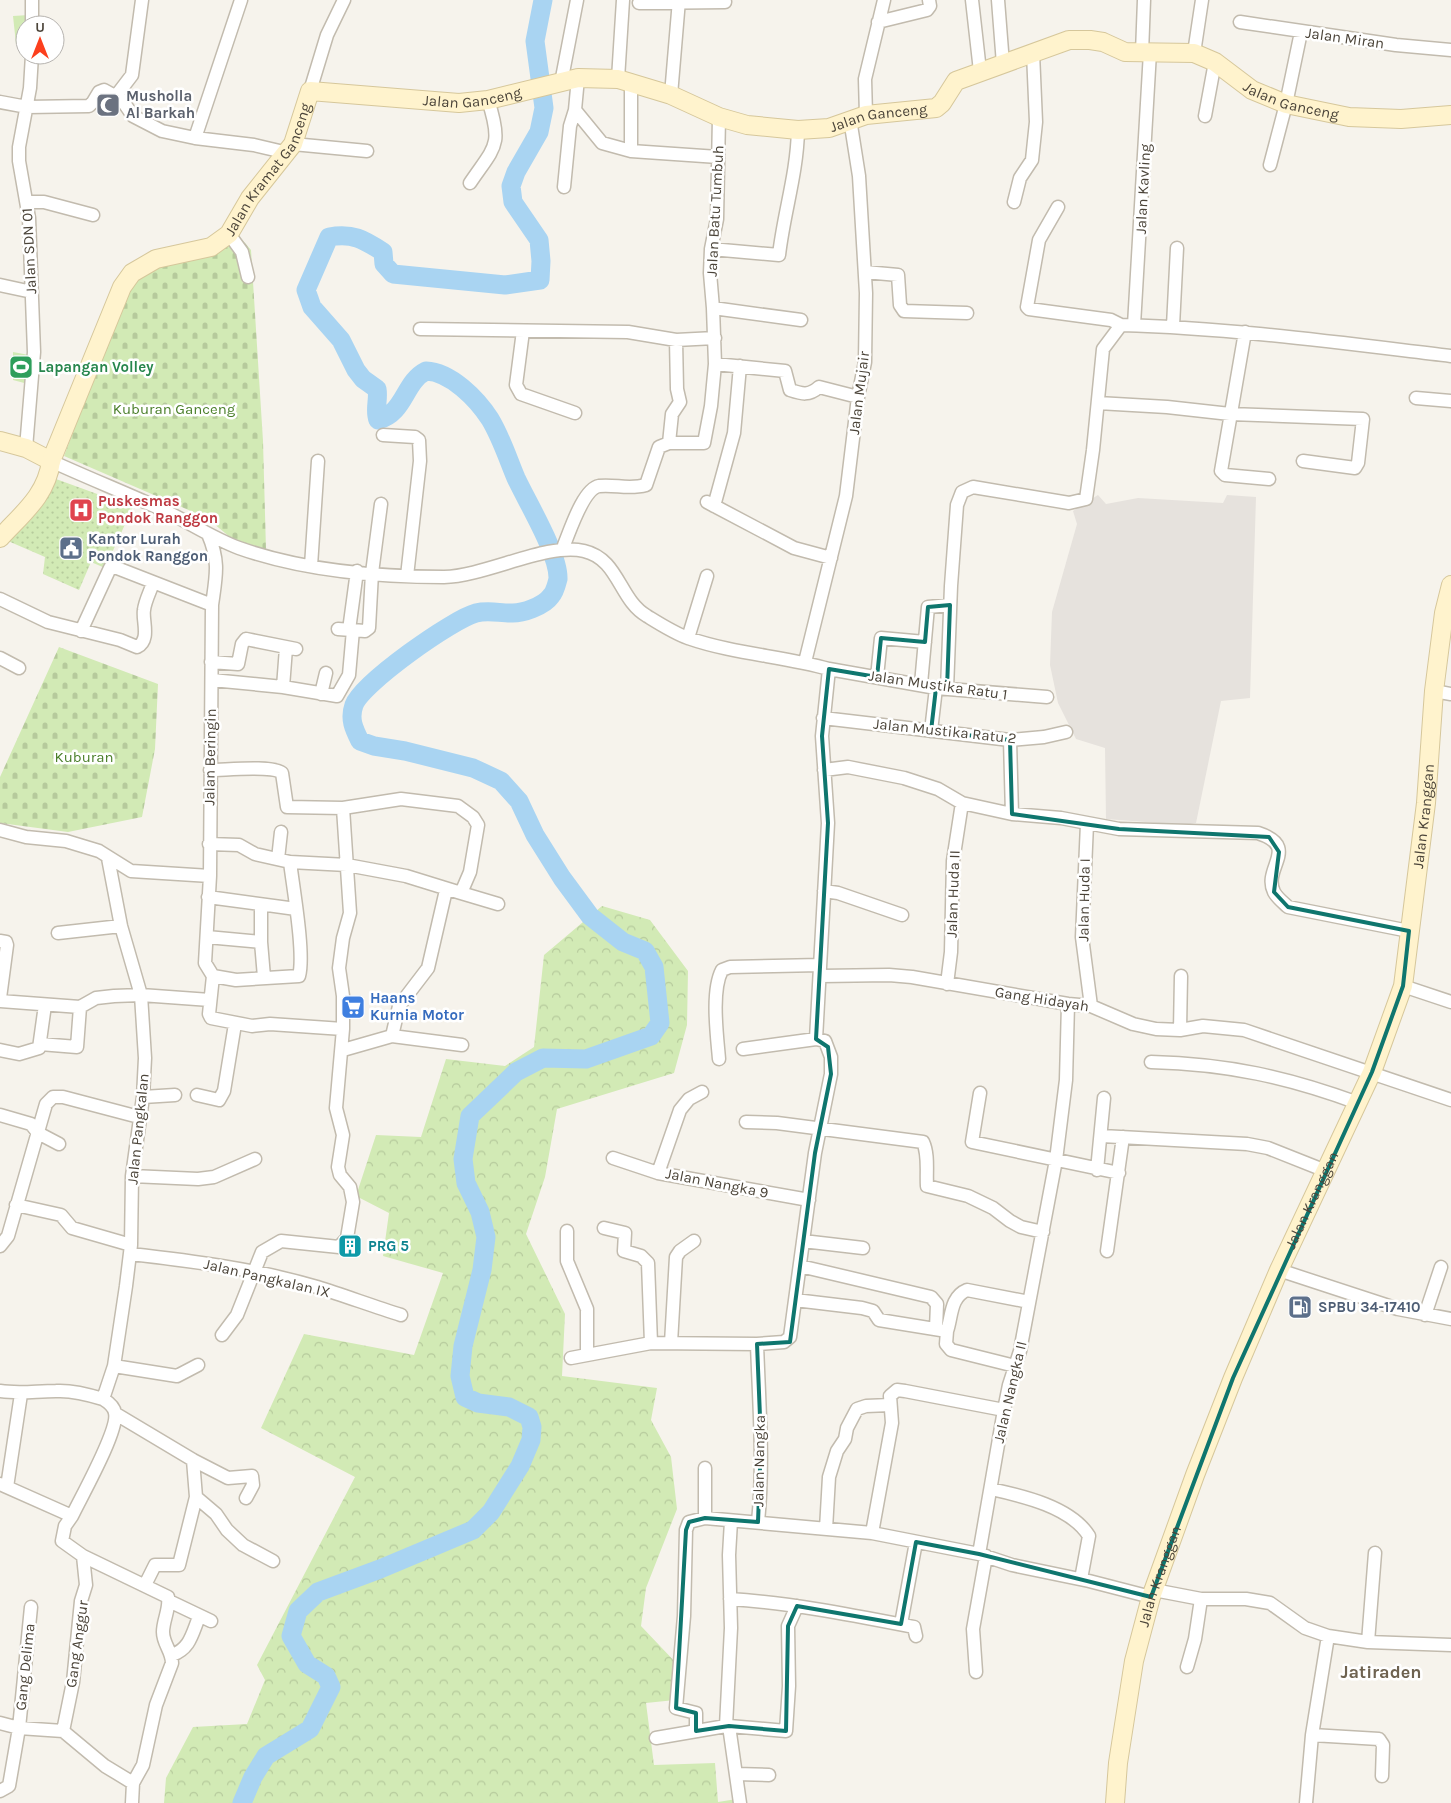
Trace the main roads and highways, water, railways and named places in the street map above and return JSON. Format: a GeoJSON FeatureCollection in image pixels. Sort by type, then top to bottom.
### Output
{"type":"FeatureCollection","features":[{"type":"Feature","properties":{"kind":"waterway"},"geometry":{"type":"LineString","coordinates":[[242,1803],[253,1777],[266,1756],[310,1729],[331,1687],[326,1676],[307,1664],[291,1636],[298,1611],[318,1592],[380,1569],[473,1530],[491,1512],[520,1466],[531,1440],[532,1427],[529,1417],[509,1407],[478,1403],[465,1397],[460,1376],[463,1346],[482,1270],[486,1237],[480,1212],[466,1183],[463,1159],[470,1116],[516,1072],[543,1058],[586,1059],[651,1036],[660,1023],[654,967],[645,951],[623,942],[590,916],[562,878],[535,835],[519,801],[501,781],[473,768],[405,751],[374,746],[360,741],[352,719],[354,705],[373,682],[429,639],[476,613],[515,613],[538,606],[548,600],[558,581],[557,568],[542,528],[516,478],[498,433],[478,403],[454,381],[445,376],[426,371],[413,382],[394,411],[378,420],[376,412],[377,389],[363,379],[356,370],[341,340],[312,307],[306,290],[329,237],[337,236],[358,238],[383,252],[384,264],[393,274],[505,285],[540,280],[539,240],[513,202],[511,186],[516,172],[539,132],[544,108],[535,41],[543,0]]}},
{"type":"Feature","properties":{"kind":"place","name":"Musholla Al Barkah"},"geometry":{"type":"Point","coordinates":[108,105]}},
{"type":"Feature","properties":{"kind":"place","name":"Lapangan Volley"},"geometry":{"type":"Point","coordinates":[21,367]}},
{"type":"Feature","properties":{"kind":"place","name":"Puskesmas Pondok Ranggon"},"geometry":{"type":"Point","coordinates":[81,510]}},
{"type":"Feature","properties":{"kind":"place","name":"Kantor Lurah Pondok Ranggon"},"geometry":{"type":"Point","coordinates":[71,548]}},
{"type":"Feature","properties":{"kind":"place","name":"Haans Kurnia Motor"},"geometry":{"type":"Point","coordinates":[353,1007]}},
{"type":"Feature","properties":{"kind":"place","name":"PRG 5"},"geometry":{"type":"Point","coordinates":[350,1246]}},
{"type":"Feature","properties":{"kind":"place","name":"SPBU 34-17410"},"geometry":{"type":"Point","coordinates":[1300,1307]}},
{"type":"Feature","properties":{"kind":"district","name":"Jatiraden"},"geometry":{"type":"Point","coordinates":[1381,1672]}},
{"type":"Feature","properties":{"kind":"park label","name":"Kuburan Ganceng"},"geometry":{"type":"Point","coordinates":[174,409]}},
{"type":"Feature","properties":{"kind":"park label","name":"Kuburan"},"geometry":{"type":"Point","coordinates":[84,757]}}]}
